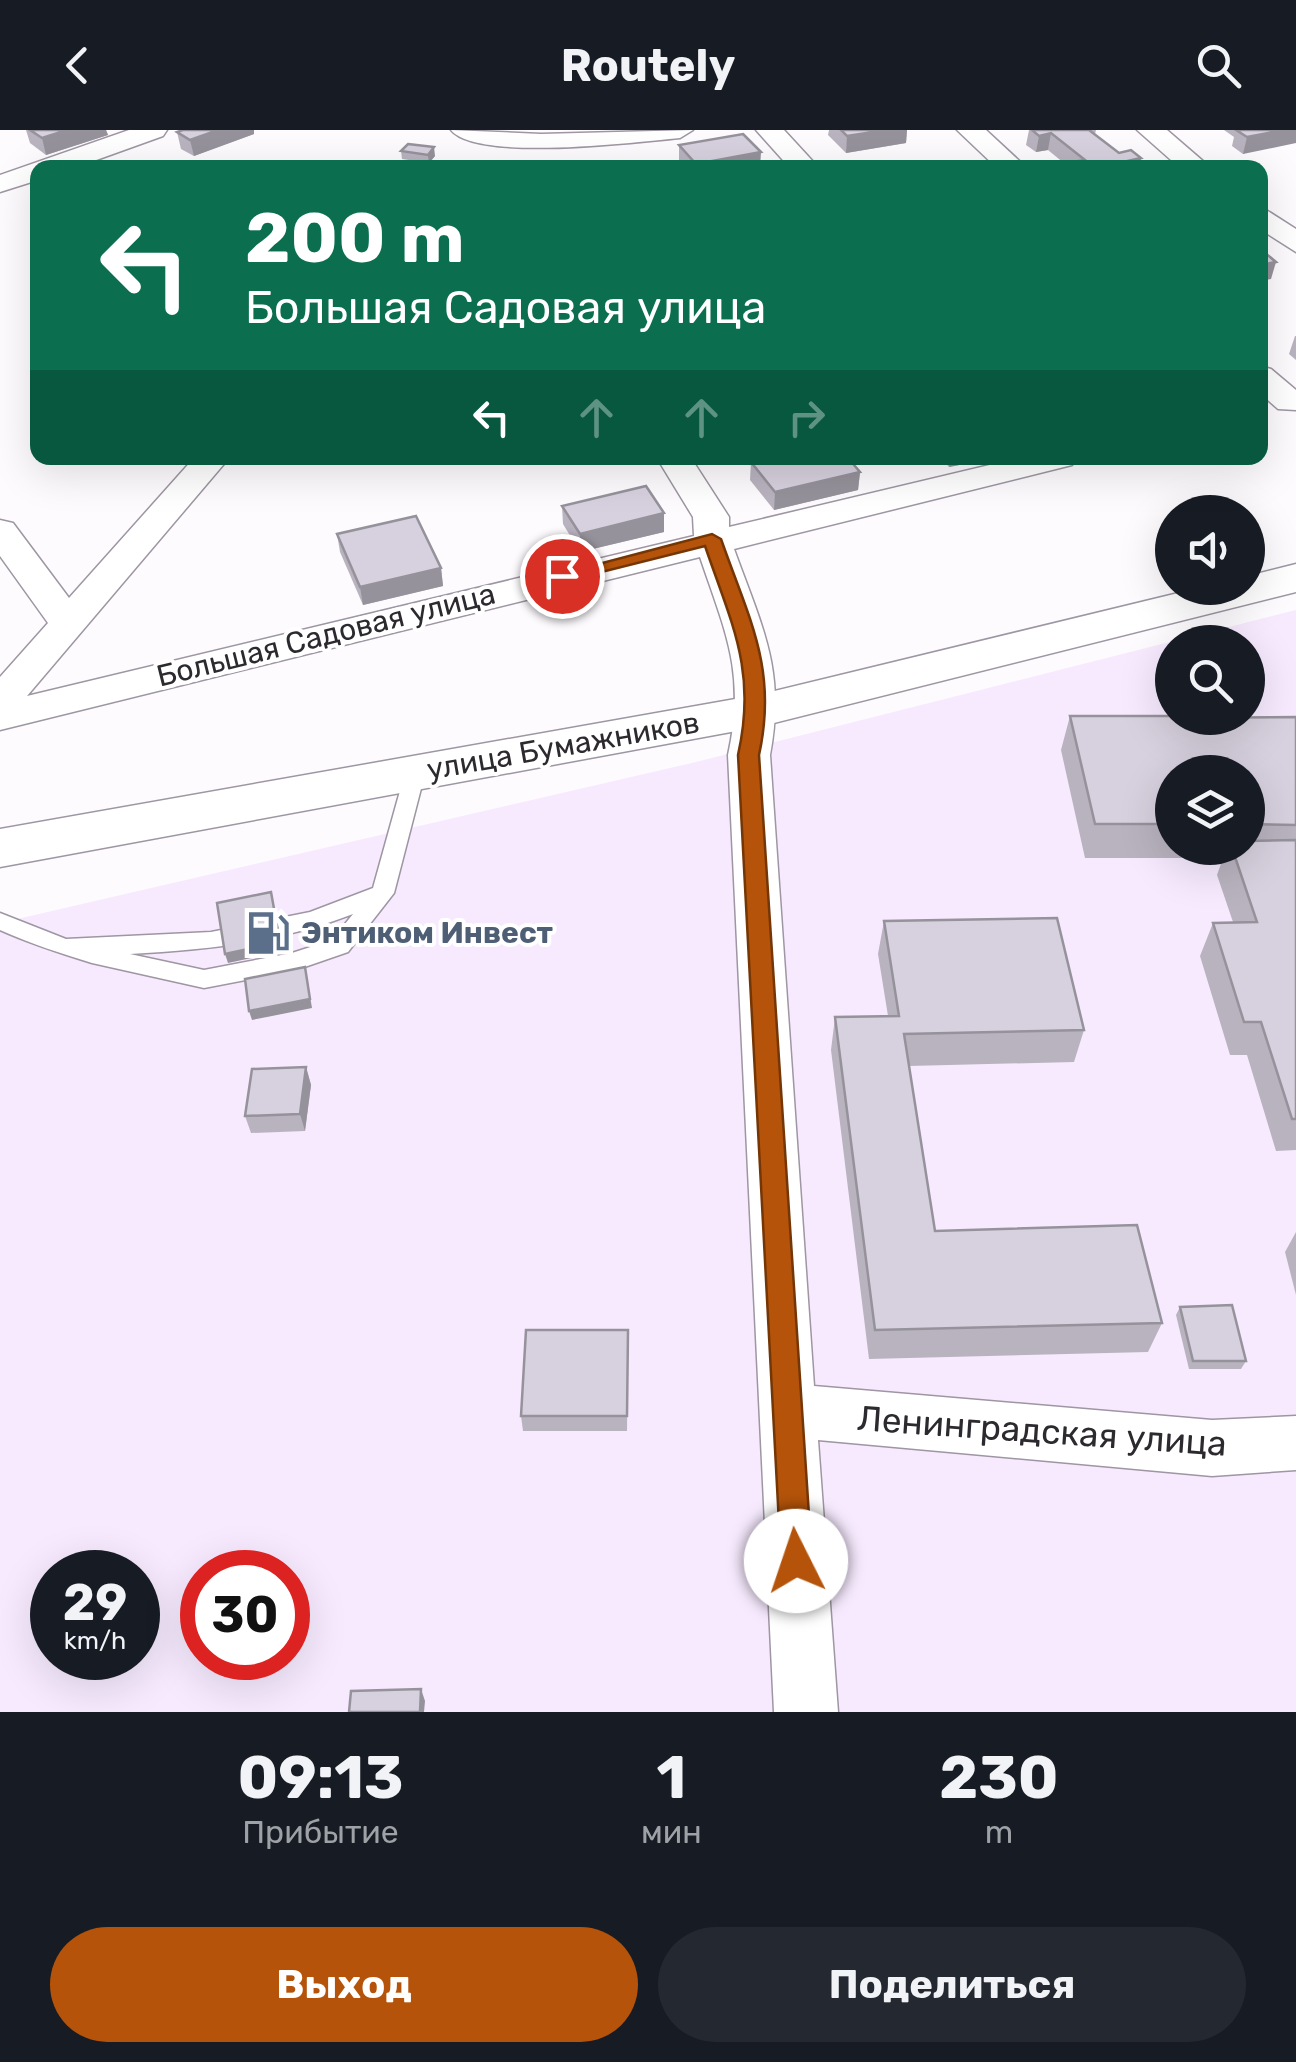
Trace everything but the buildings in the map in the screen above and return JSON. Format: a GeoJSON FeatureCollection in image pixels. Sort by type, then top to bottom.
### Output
{"type":"FeatureCollection","features":[{"type":"Feature","properties":{"kind":"main road","name":"улица Бумажников"},"geometry":{"type":"LineString","coordinates":[[0,848],[758,711],[1296,578]]}},
{"type":"Feature","properties":{"kind":"street"},"geometry":{"type":"LineString","coordinates":[[68,160],[154,130]]}},
{"type":"Feature","properties":{"kind":"street"},"geometry":{"type":"LineString","coordinates":[[464,130],[491,141],[541,142],[680,130]]}},
{"type":"Feature","properties":{"kind":"street"},"geometry":{"type":"LineString","coordinates":[[769,130],[798,160]]}},
{"type":"Feature","properties":{"kind":"street"},"geometry":{"type":"LineString","coordinates":[[970,130],[1005,160]]}},
{"type":"Feature","properties":{"kind":"street"},"geometry":{"type":"LineString","coordinates":[[1150,130],[1188,160]]}},
{"type":"Feature","properties":{"kind":"street"},"geometry":{"type":"LineString","coordinates":[[619,138],[629,160]]}},
{"type":"Feature","properties":{"kind":"street"},"geometry":{"type":"LineString","coordinates":[[0,154],[30,168]]}},
{"type":"Feature","properties":{"kind":"street"},"geometry":{"type":"LineString","coordinates":[[0,184],[30,173]]}},
{"type":"Feature","properties":{"kind":"street"},"geometry":{"type":"LineString","coordinates":[[1268,221],[1296,242]]}},
{"type":"Feature","properties":{"kind":"street"},"geometry":{"type":"LineString","coordinates":[[0,702],[206,465]]}},
{"type":"Feature","properties":{"kind":"street"},"geometry":{"type":"LineString","coordinates":[[678,465],[711,517],[712,539],[755,663],[758,711],[749,755],[806,1712]]}},
{"type":"Feature","properties":{"kind":"street","name":"Большая Садовая улица"},"geometry":{"type":"LineString","coordinates":[[0,716],[712,539],[898,480],[1008,465]]}},
{"type":"Feature","properties":{"kind":"street"},"geometry":{"type":"LineString","coordinates":[[0,530],[67,622]]}},
{"type":"Feature","properties":{"kind":"street","name":"Ленинградская улица"},"geometry":{"type":"LineString","coordinates":[[787,1410],[1212,1448],[1296,1443]]}},
{"type":"Feature","properties":{"kind":"lane"},"geometry":{"type":"LineString","coordinates":[[0,921],[64,948],[204,979],[293,962],[340,946],[382,893],[415,773]]}},
{"type":"Feature","properties":{"kind":"lane"},"geometry":{"type":"LineString","coordinates":[[64,948],[211,940],[313,920],[382,893]]}},
{"type":"Feature","properties":{"kind":"shaded area"},"geometry":{"type":"Polygon","coordinates":[[[1296,610],[1296,1712],[0,1712],[0,923],[696,762],[1155,646],[1155,735],[1265,735],[1265,625],[1237,625],[1296,610]]]}},
{"type":"Feature","properties":{"kind":"place","name":"Энтиком Инвест"},"geometry":{"type":"Point","coordinates":[268,933]}},
{"type":"Feature","properties":{"kind":"route"},"geometry":{"type":"LineString","coordinates":[[562,576],[712,539],[755,663],[758,711],[749,755],[796,1561]]}}]}
